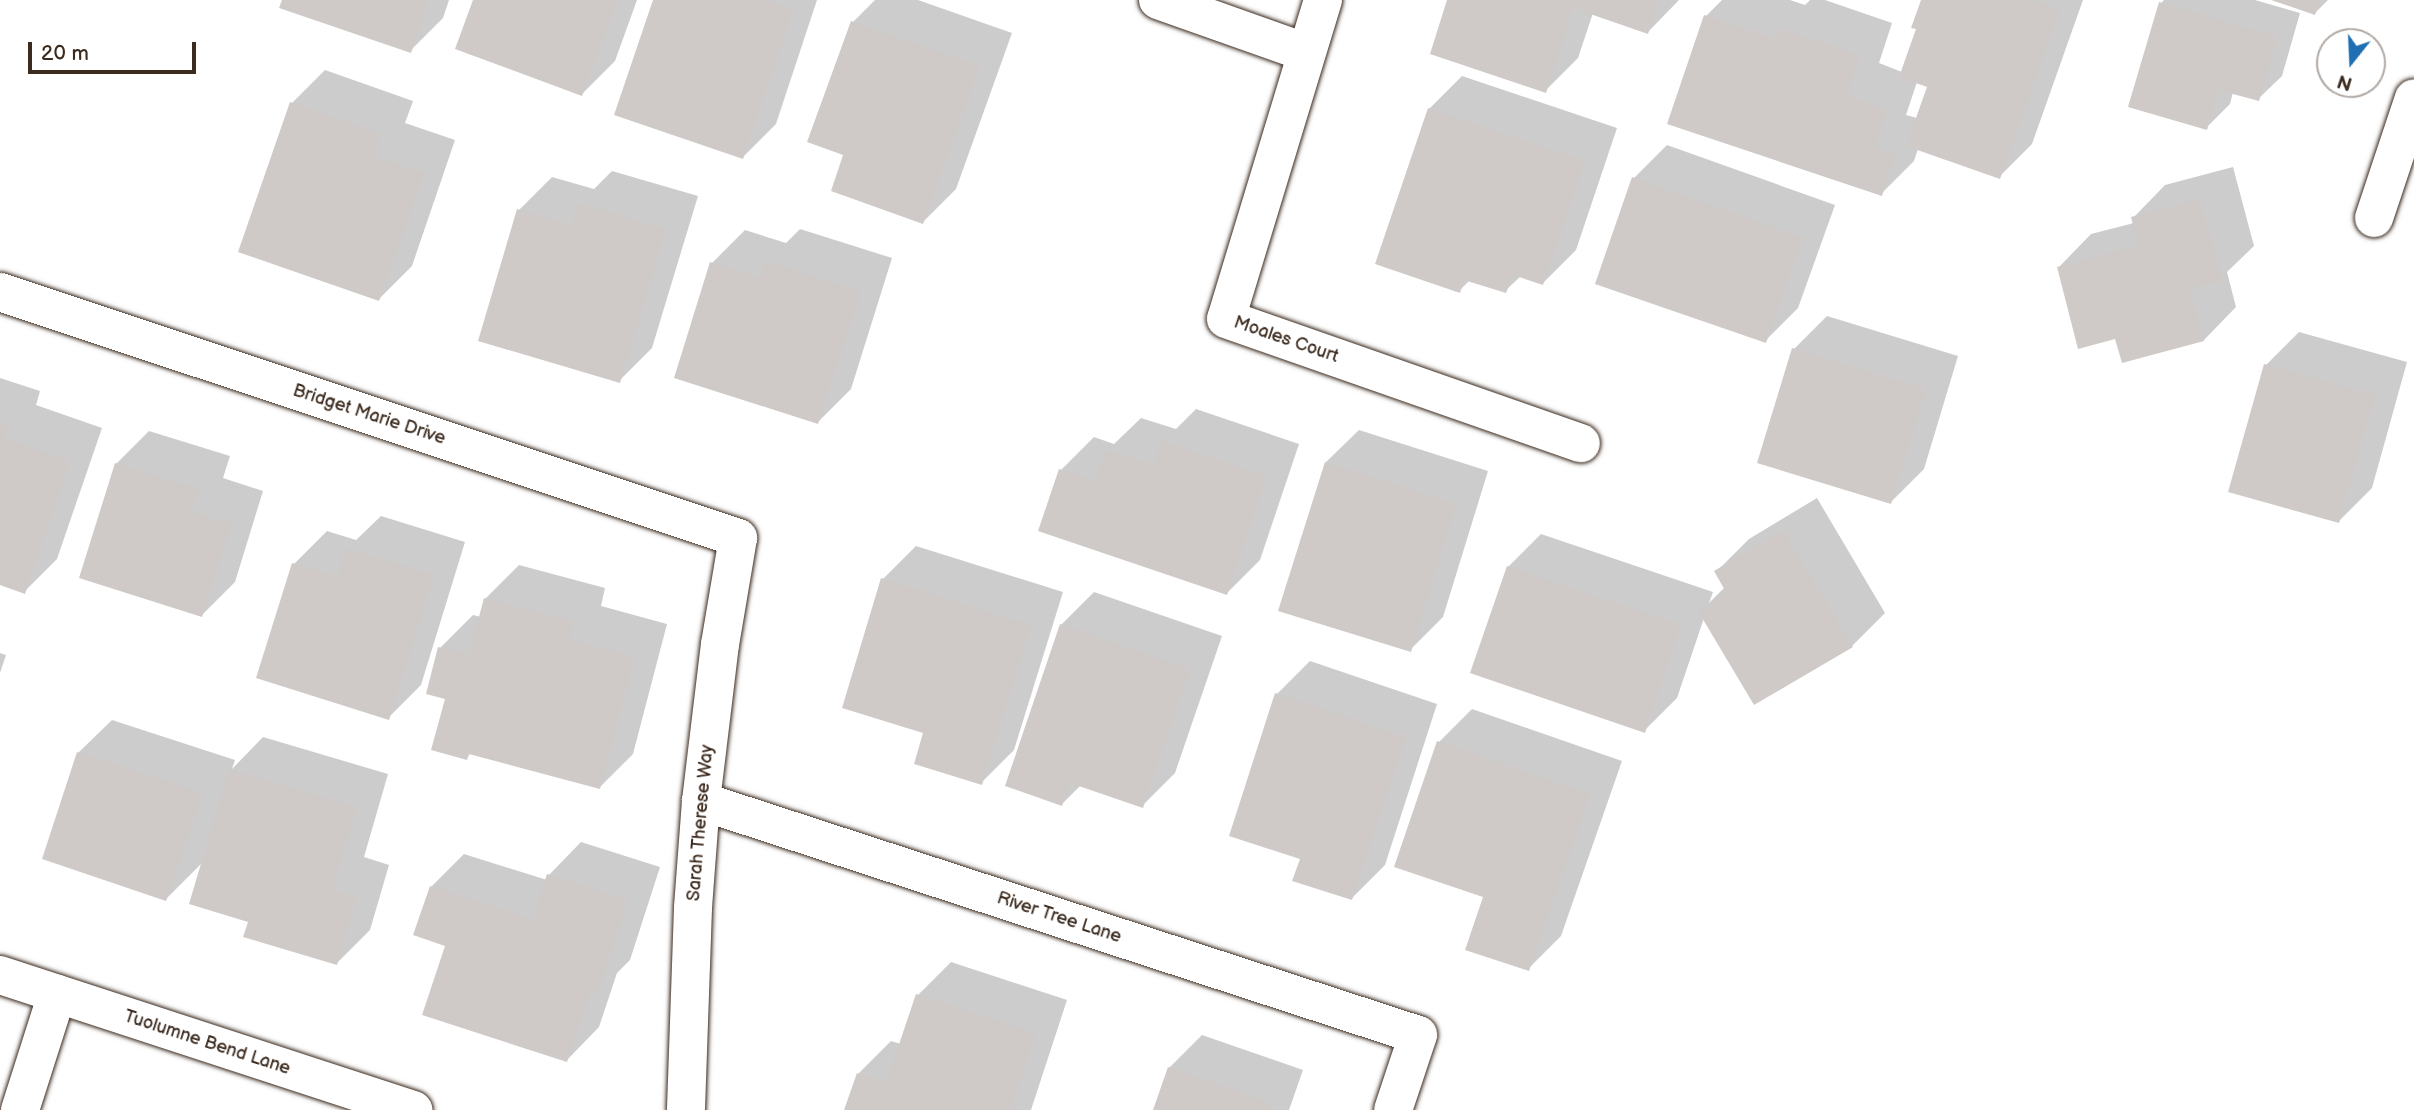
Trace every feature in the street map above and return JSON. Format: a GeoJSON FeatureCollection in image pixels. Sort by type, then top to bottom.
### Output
{"type":"FeatureCollection","features":[{"type":"Feature","properties":{"kind":"street"},"geometry":{"type":"LineString","coordinates":[[1158,0],[1305,52]]}},
{"type":"Feature","properties":{"kind":"street","name":"Moales Court"},"geometry":{"type":"LineString","coordinates":[[1323,0],[1226,319],[1581,443]]}},
{"type":"Feature","properties":{"kind":"street"},"geometry":{"type":"LineString","coordinates":[[2374,218],[2414,97]]}},
{"type":"Feature","properties":{"kind":"street","name":"Bridget Marie Drive"},"geometry":{"type":"LineString","coordinates":[[0,292],[738,538]]}},
{"type":"Feature","properties":{"kind":"street","name":"Sarah Therese Way"},"geometry":{"type":"LineString","coordinates":[[687,1110],[693,908],[701,801],[720,644],[738,538]]}},
{"type":"Feature","properties":{"kind":"street","name":"River Tree Lane"},"geometry":{"type":"LineString","coordinates":[[701,801],[1418,1035],[1393,1110]]}},
{"type":"Feature","properties":{"kind":"street","name":"Tuolumne Bend Lane"},"geometry":{"type":"LineString","coordinates":[[0,975],[413,1110]]}},
{"type":"Feature","properties":{"kind":"street"},"geometry":{"type":"LineString","coordinates":[[20,1110],[57,994]]}},
{"type":"Feature","properties":{"kind":"building"},"geometry":{"type":"Polygon","coordinates":[[[282,0],[429,0],[411,53],[279,8],[282,0]]]}},
{"type":"Feature","properties":{"kind":"building"},"geometry":{"type":"Polygon","coordinates":[[[473,0],[618,0],[582,96],[455,49],[473,0]]]}},
{"type":"Feature","properties":{"kind":"building"},"geometry":{"type":"Polygon","coordinates":[[[653,0],[765,0],[793,10],[743,159],[614,115],[653,0]]]}},
{"type":"Feature","properties":{"kind":"building"},"geometry":{"type":"Polygon","coordinates":[[[1447,0],[1659,0],[1648,34],[1573,8],[1546,93],[1430,54],[1447,0]]]}},
{"type":"Feature","properties":{"kind":"building"},"geometry":{"type":"Polygon","coordinates":[[[1921,0],[2034,0],[2060,9],[2000,179],[1906,146],[1927,87],[1899,77],[1916,29],[1911,28],[1921,0]]]}},
{"type":"Feature","properties":{"kind":"building"},"geometry":{"type":"Polygon","coordinates":[[[2271,0],[2320,0],[2315,15],[2271,0]]]}},
{"type":"Feature","properties":{"kind":"building"},"geometry":{"type":"Polygon","coordinates":[[[2159,2],[2278,37],[2259,101],[2218,90],[2207,130],[2128,107],[2159,2]]]}},
{"type":"Feature","properties":{"kind":"building"},"geometry":{"type":"Polygon","coordinates":[[[1704,15],[1776,39],[1779,28],[1860,55],[1847,96],[1887,110],[1875,148],[1895,154],[1882,196],[1667,124],[1704,15]]]}},
{"type":"Feature","properties":{"kind":"building"},"geometry":{"type":"Polygon","coordinates":[[[851,21],[980,66],[923,224],[831,191],[843,155],[807,142],[851,21]]]}},
{"type":"Feature","properties":{"kind":"building"},"geometry":{"type":"Polygon","coordinates":[[[290,102],[381,134],[374,156],[424,173],[379,301],[238,252],[290,102]]]}},
{"type":"Feature","properties":{"kind":"building"},"geometry":{"type":"Polygon","coordinates":[[[1428,108],[1585,161],[1543,285],[1513,275],[1506,293],[1464,280],[1460,293],[1375,264],[1428,108]]]}},
{"type":"Feature","properties":{"kind":"building"},"geometry":{"type":"Polygon","coordinates":[[[1632,177],[1803,238],[1766,343],[1595,284],[1632,177]]]}},
{"type":"Feature","properties":{"kind":"building"},"geometry":{"type":"Polygon","coordinates":[[[2200,199],[2222,280],[2190,289],[2204,341],[2122,363],[2115,339],[2078,349],[2057,267],[2138,245],[2131,217],[2200,199]]]}},
{"type":"Feature","properties":{"kind":"building"},"geometry":{"type":"Polygon","coordinates":[[[578,203],[666,229],[620,383],[478,341],[517,209],[571,225],[578,203]]]}},
{"type":"Feature","properties":{"kind":"building"},"geometry":{"type":"Polygon","coordinates":[[[765,261],[861,291],[818,424],[674,378],[710,262],[760,278],[765,261]]]}},
{"type":"Feature","properties":{"kind":"building"},"geometry":{"type":"Polygon","coordinates":[[[1792,348],[1926,389],[1891,504],[1757,463],[1792,348]]]}},
{"type":"Feature","properties":{"kind":"building"},"geometry":{"type":"Polygon","coordinates":[[[2264,364],[2375,395],[2339,523],[2228,492],[2264,364]]]}},
{"type":"Feature","properties":{"kind":"building"},"geometry":{"type":"Polygon","coordinates":[[[0,421],[9,424],[4,438],[70,461],[25,594],[0,585],[0,421]]]}},
{"type":"Feature","properties":{"kind":"building"},"geometry":{"type":"Polygon","coordinates":[[[1161,441],[1267,476],[1227,595],[1038,531],[1059,469],[1095,481],[1106,450],[1154,465],[1161,441]]]}},
{"type":"Feature","properties":{"kind":"building"},"geometry":{"type":"Polygon","coordinates":[[[1325,462],[1456,504],[1411,652],[1278,611],[1325,462]]]}},
{"type":"Feature","properties":{"kind":"building"},"geometry":{"type":"Polygon","coordinates":[[[115,463],[199,489],[191,511],[231,524],[202,617],[79,578],[115,463]]]}},
{"type":"Feature","properties":{"kind":"building"},"geometry":{"type":"Polygon","coordinates":[[[1783,530],[1853,647],[1754,705],[1698,611],[1727,594],[1714,571],[1783,530]]]}},
{"type":"Feature","properties":{"kind":"building"},"geometry":{"type":"Polygon","coordinates":[[[346,548],[434,575],[389,720],[256,678],[292,563],[337,577],[346,548]]]}},
{"type":"Feature","properties":{"kind":"building"},"geometry":{"type":"Polygon","coordinates":[[[1507,566],[1681,625],[1645,733],[1470,673],[1507,566]]]}},
{"type":"Feature","properties":{"kind":"building"},"geometry":{"type":"Polygon","coordinates":[[[881,578],[1031,625],[982,785],[914,764],[923,733],[842,708],[881,578]]]}},
{"type":"Feature","properties":{"kind":"building"},"geometry":{"type":"Polygon","coordinates":[[[484,598],[574,621],[569,639],[635,657],[600,789],[469,754],[467,760],[431,750],[445,699],[426,694],[438,647],[469,654],[484,598]]]}},
{"type":"Feature","properties":{"kind":"building"},"geometry":{"type":"Polygon","coordinates":[[[1060,624],[1190,669],[1143,808],[1070,783],[1062,806],[1005,786],[1060,624]]]}},
{"type":"Feature","properties":{"kind":"building"},"geometry":{"type":"Polygon","coordinates":[[[1275,693],[1406,737],[1352,900],[1292,881],[1300,859],[1229,836],[1275,693]]]}},
{"type":"Feature","properties":{"kind":"building"},"geometry":{"type":"Polygon","coordinates":[[[1437,741],[1590,794],[1529,971],[1465,950],[1483,897],[1394,867],[1437,741]]]}},
{"type":"Feature","properties":{"kind":"building"},"geometry":{"type":"Polygon","coordinates":[[[77,752],[203,793],[166,901],[42,859],[77,752]]]}},
{"type":"Feature","properties":{"kind":"building"},"geometry":{"type":"Polygon","coordinates":[[[229,769],[357,807],[332,890],[357,898],[337,965],[243,937],[248,922],[189,904],[229,769]]]}},
{"type":"Feature","properties":{"kind":"building"},"geometry":{"type":"Polygon","coordinates":[[[547,874],[628,900],[597,995],[590,993],[567,1062],[422,1015],[445,946],[413,935],[430,886],[532,919],[547,874]]]}},
{"type":"Feature","properties":{"kind":"building"},"geometry":{"type":"Polygon","coordinates":[[[916,994],[1036,1033],[1010,1110],[844,1110],[857,1073],[886,1083],[916,994]]]}},
{"type":"Feature","properties":{"kind":"building"},"geometry":{"type":"Polygon","coordinates":[[[1168,1067],[1271,1103],[1269,1110],[1153,1110],[1168,1067]]]}}]}
